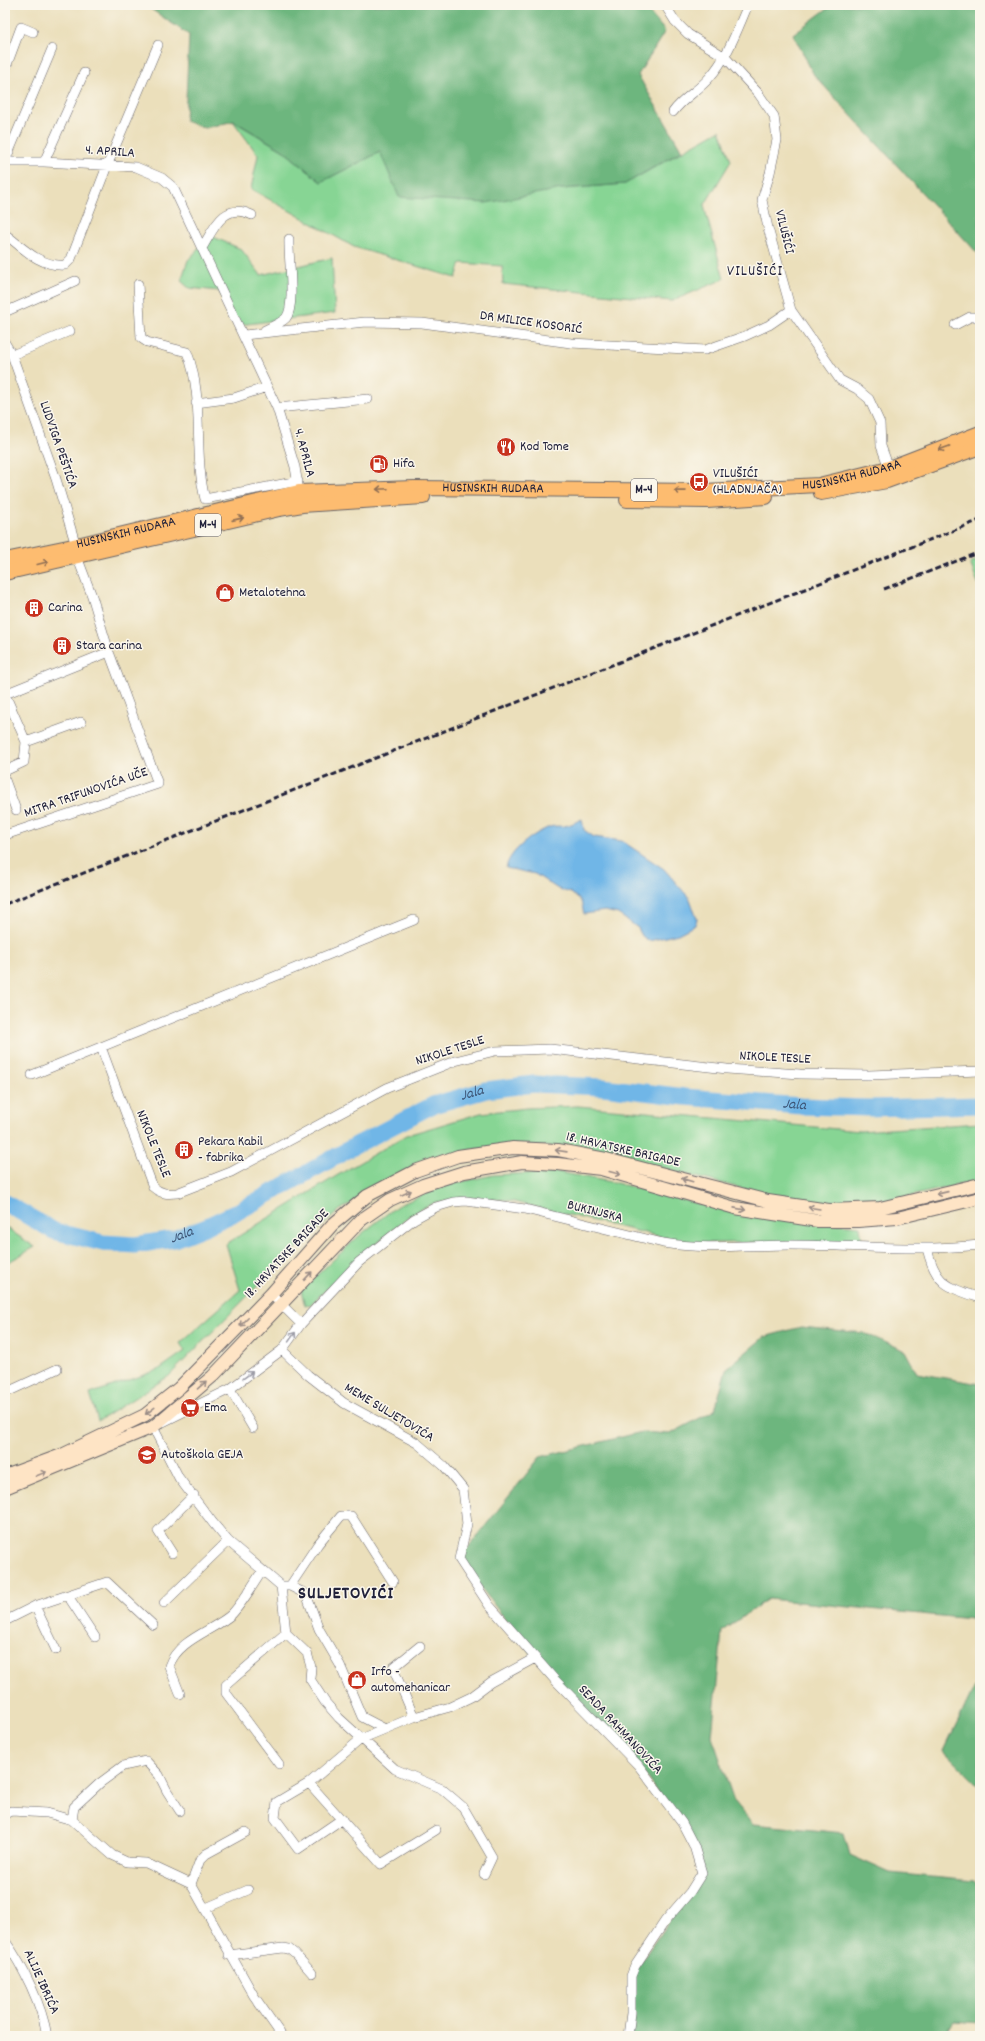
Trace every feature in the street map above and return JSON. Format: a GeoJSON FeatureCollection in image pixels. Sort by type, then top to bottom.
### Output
{"type":"FeatureCollection","features":[{"type":"Feature","properties":{"kind":"main road","name":"HUSINSKIH RUDARA"},"geometry":{"type":"LineString","coordinates":[[5,562],[75,550],[300,493],[414,488],[705,491],[819,485],[889,468],[980,433]]}},
{"type":"Feature","properties":{"kind":"main road","name":"HUSINSKIH RUDARA"},"geometry":{"type":"LineString","coordinates":[[300,493],[415,497],[707,501],[819,493],[887,481],[980,448]]}},
{"type":"Feature","properties":{"kind":"main road","name":"18. HRVATSKE BRIGADE"},"geometry":{"type":"LineString","coordinates":[[5,1476],[64,1454],[145,1415],[179,1388],[271,1294],[332,1225],[367,1196],[415,1171],[458,1156],[513,1148],[558,1150],[606,1159],[768,1201],[829,1210],[880,1208],[980,1184]]}},
{"type":"Feature","properties":{"kind":"main road","name":"18. HRVATSKE BRIGADE"},"geometry":{"type":"LineString","coordinates":[[5,1488],[153,1427],[213,1376],[361,1220],[390,1200],[423,1186],[464,1172],[522,1162],[601,1169],[735,1208],[818,1221],[858,1222],[897,1218],[980,1198]]}},
{"type":"Feature","properties":{"kind":"street","name":"VILUŠIĆI"},"geometry":{"type":"LineString","coordinates":[[665,5],[675,21],[688,34],[725,57],[758,93],[774,116],[776,140],[770,173],[762,200],[768,228],[791,310],[840,380],[857,389],[869,399],[880,423],[881,446],[889,468]]}},
{"type":"Feature","properties":{"kind":"street"},"geometry":{"type":"LineString","coordinates":[[673,112],[682,100],[709,78],[725,57],[748,5]]}},
{"type":"Feature","properties":{"kind":"street"},"geometry":{"type":"LineString","coordinates":[[5,70],[21,27],[34,32]]}},
{"type":"Feature","properties":{"kind":"street"},"geometry":{"type":"LineString","coordinates":[[5,234],[39,261],[56,266],[65,265],[71,259],[107,166],[158,45]]}},
{"type":"Feature","properties":{"kind":"street","name":"4. APRILA"},"geometry":{"type":"LineString","coordinates":[[52,49],[5,162],[44,162],[136,167],[162,178],[173,187],[244,335],[277,408],[300,493]]}},
{"type":"Feature","properties":{"kind":"street"},"geometry":{"type":"LineString","coordinates":[[44,162],[84,73]]}},
{"type":"Feature","properties":{"kind":"street"},"geometry":{"type":"LineString","coordinates":[[202,248],[216,225],[225,215],[238,211],[252,215]]}},
{"type":"Feature","properties":{"kind":"street","name":"DR MILICE KOSORIĆ"},"geometry":{"type":"LineString","coordinates":[[258,334],[285,319],[290,311],[292,301],[288,256],[289,239]]}},
{"type":"Feature","properties":{"kind":"street"},"geometry":{"type":"LineString","coordinates":[[5,312],[75,281]]}},
{"type":"Feature","properties":{"kind":"street","name":"HUSINSKIH RUDARA"},"geometry":{"type":"LineString","coordinates":[[138,284],[141,338],[147,342],[187,352],[192,364],[196,403],[200,481],[205,499],[300,493]]}},
{"type":"Feature","properties":{"kind":"street","name":"DR MILICE KOSORIĆ"},"geometry":{"type":"LineString","coordinates":[[244,335],[365,322],[422,323],[571,343],[705,350],[745,336],[769,325],[791,310]]}},
{"type":"Feature","properties":{"kind":"street"},"geometry":{"type":"LineString","coordinates":[[955,326],[970,317],[980,317]]}},
{"type":"Feature","properties":{"kind":"street"},"geometry":{"type":"LineString","coordinates":[[12,355],[70,331]]}},
{"type":"Feature","properties":{"kind":"street","name":"LUDVIGA PEŠTIĆA"},"geometry":{"type":"LineString","coordinates":[[5,343],[12,355],[56,479],[74,539],[75,550]]}},
{"type":"Feature","properties":{"kind":"street"},"geometry":{"type":"LineString","coordinates":[[196,403],[234,398],[267,387]]}},
{"type":"Feature","properties":{"kind":"street"},"geometry":{"type":"LineString","coordinates":[[277,408],[368,399]]}},
{"type":"Feature","properties":{"kind":"street","name":"MITRA TRIFUNOVIĆA UČE"},"geometry":{"type":"LineString","coordinates":[[5,835],[158,784],[109,652],[92,596],[75,550]]}},
{"type":"Feature","properties":{"kind":"street"},"geometry":{"type":"LineString","coordinates":[[5,770],[24,762],[26,742],[5,694],[109,652]]}},
{"type":"Feature","properties":{"kind":"street"},"geometry":{"type":"LineString","coordinates":[[26,742],[81,722]]}},
{"type":"Feature","properties":{"kind":"street","name":"MITRA TRIFUNOVIĆA UČE"},"geometry":{"type":"LineString","coordinates":[[5,780],[16,810]]}},
{"type":"Feature","properties":{"kind":"street"},"geometry":{"type":"LineString","coordinates":[[32,1075],[414,920]]}},
{"type":"Feature","properties":{"kind":"street","name":"NIKOLE TESLE"},"geometry":{"type":"LineString","coordinates":[[101,1047],[153,1187],[159,1192],[168,1194],[177,1193],[231,1172],[387,1088],[455,1061],[495,1051],[550,1048],[727,1069],[800,1074],[869,1075],[980,1071]]}},
{"type":"Feature","properties":{"kind":"street","name":"BUKINJSKA"},"geometry":{"type":"LineString","coordinates":[[301,1324],[359,1262],[414,1219],[436,1207],[453,1202],[472,1202],[525,1209],[663,1243],[686,1246],[790,1245],[927,1248],[980,1245]]}},
{"type":"Feature","properties":{"kind":"street"},"geometry":{"type":"LineString","coordinates":[[927,1248],[930,1263],[940,1280],[953,1289],[980,1298]]}},
{"type":"Feature","properties":{"kind":"street"},"geometry":{"type":"LineString","coordinates":[[271,1294],[301,1324],[282,1350],[230,1389],[153,1427],[179,1478],[194,1495],[213,1523],[228,1541],[262,1571],[285,1586],[306,1594],[319,1629],[340,1665],[362,1717],[385,1729]]}},
{"type":"Feature","properties":{"kind":"street","name":"MEME SULJETOVIĆA"},"geometry":{"type":"LineString","coordinates":[[282,1350],[308,1375],[344,1403],[417,1443],[444,1466],[463,1489],[466,1524],[459,1559],[460,1564],[489,1605],[535,1658]]}},
{"type":"Feature","properties":{"kind":"street"},"geometry":{"type":"LineString","coordinates":[[5,1393],[56,1369]]}},
{"type":"Feature","properties":{"kind":"street"},"geometry":{"type":"LineString","coordinates":[[230,1389],[254,1428]]}},
{"type":"Feature","properties":{"kind":"street"},"geometry":{"type":"LineString","coordinates":[[172,1553],[158,1531],[194,1495]]}},
{"type":"Feature","properties":{"kind":"street"},"geometry":{"type":"LineString","coordinates":[[393,1582],[351,1516],[340,1516],[285,1586],[286,1632],[307,1653],[311,1667],[310,1679],[315,1689],[339,1718],[395,1769],[442,1789],[463,1807],[492,1857],[484,1874]]}},
{"type":"Feature","properties":{"kind":"street"},"geometry":{"type":"LineString","coordinates":[[164,1603],[228,1541]]}},
{"type":"Feature","properties":{"kind":"street"},"geometry":{"type":"LineString","coordinates":[[180,1694],[169,1666],[171,1659],[195,1636],[231,1614],[262,1571]]}},
{"type":"Feature","properties":{"kind":"street"},"geometry":{"type":"LineString","coordinates":[[5,1621],[35,1606],[107,1582],[153,1625]]}},
{"type":"Feature","properties":{"kind":"street"},"geometry":{"type":"LineString","coordinates":[[68,1596],[95,1637]]}},
{"type":"Feature","properties":{"kind":"street"},"geometry":{"type":"LineString","coordinates":[[35,1606],[56,1650]]}},
{"type":"Feature","properties":{"kind":"street"},"geometry":{"type":"LineString","coordinates":[[280,1764],[226,1693],[226,1684],[286,1632]]}},
{"type":"Feature","properties":{"kind":"street"},"geometry":{"type":"LineString","coordinates":[[414,1717],[393,1668],[420,1646]]}},
{"type":"Feature","properties":{"kind":"street"},"geometry":{"type":"LineString","coordinates":[[342,1819],[298,1849],[275,1818],[277,1802],[309,1783],[361,1739],[414,1717],[450,1707],[471,1697],[491,1682],[535,1658]]}},
{"type":"Feature","properties":{"kind":"street","name":"SEADA RAHMANOVIĆA"},"geometry":{"type":"LineString","coordinates":[[535,1658],[638,1765],[682,1824],[694,1846],[702,1873],[690,1892],[665,1921],[635,1966],[631,1976],[631,2013],[628,2036]]}},
{"type":"Feature","properties":{"kind":"street"},"geometry":{"type":"LineString","coordinates":[[72,1820],[74,1807],[100,1783],[123,1766],[146,1761],[159,1775],[180,1811]]}},
{"type":"Feature","properties":{"kind":"street"},"geometry":{"type":"LineString","coordinates":[[309,1783],[381,1864],[436,1830]]}},
{"type":"Feature","properties":{"kind":"street"},"geometry":{"type":"LineString","coordinates":[[7,1810],[47,1813],[72,1820],[112,1855],[127,1862],[146,1863],[191,1884],[206,1908],[229,1954],[254,1996],[282,2036]]}},
{"type":"Feature","properties":{"kind":"street"},"geometry":{"type":"LineString","coordinates":[[191,1884],[200,1860],[206,1854],[246,1832]]}},
{"type":"Feature","properties":{"kind":"street"},"geometry":{"type":"LineString","coordinates":[[206,1908],[248,1890]]}},
{"type":"Feature","properties":{"kind":"street","name":"ALIJE IBRIĆA"},"geometry":{"type":"LineString","coordinates":[[5,1941],[14,1953],[31,1990],[45,2023],[47,2036]]}},
{"type":"Feature","properties":{"kind":"street"},"geometry":{"type":"LineString","coordinates":[[229,1954],[283,1948],[289,1949],[312,1973]]}},
{"type":"Feature","properties":{"kind":"green space"},"geometry":{"type":"Polygon","coordinates":[[[145,5],[643,5],[665,31],[638,75],[682,151],[625,184],[562,189],[486,203],[399,197],[380,152],[321,182],[284,151],[234,121],[205,128],[185,121],[189,35],[145,5]]]}},
{"type":"Feature","properties":{"kind":"green space"},"geometry":{"type":"Polygon","coordinates":[[[832,5],[980,5],[980,256],[814,75],[793,34],[832,5]]]}},
{"type":"Feature","properties":{"kind":"green space"},"geometry":{"type":"Polygon","coordinates":[[[233,121],[284,151],[321,182],[380,152],[562,189],[625,184],[720,130],[731,161],[704,206],[724,279],[672,301],[503,284],[502,266],[461,263],[456,278],[354,247],[251,189],[258,155],[233,121]]]}},
{"type":"Feature","properties":{"kind":"green space"},"geometry":{"type":"Polygon","coordinates":[[[211,236],[241,249],[261,275],[332,258],[335,313],[239,325],[219,291],[189,288],[181,281],[188,260],[211,236]]]}},
{"type":"Feature","properties":{"kind":"green space"},"geometry":{"type":"Polygon","coordinates":[[[980,559],[980,588],[970,563],[980,559]]]}},
{"type":"Feature","properties":{"kind":"green space"},"geometry":{"type":"Polygon","coordinates":[[[578,1106],[860,1131],[980,1123],[980,1180],[880,1203],[833,1206],[795,1202],[579,1147],[527,1146],[474,1149],[425,1161],[340,1210],[281,1262],[169,1376],[98,1421],[90,1394],[158,1370],[185,1351],[180,1343],[240,1290],[226,1244],[338,1175],[407,1135],[481,1113],[527,1108],[578,1106]]]}},
{"type":"Feature","properties":{"kind":"green space"},"geometry":{"type":"Polygon","coordinates":[[[558,1172],[616,1183],[691,1202],[752,1215],[860,1226],[862,1242],[700,1243],[666,1238],[506,1200],[476,1198],[436,1202],[412,1214],[358,1259],[310,1305],[305,1306],[301,1290],[360,1235],[397,1206],[446,1185],[493,1175],[558,1172]]]}},
{"type":"Feature","properties":{"kind":"green space"},"geometry":{"type":"Polygon","coordinates":[[[5,1227],[35,1247],[5,1264],[5,1227]]]}},
{"type":"Feature","properties":{"kind":"green space"},"geometry":{"type":"Polygon","coordinates":[[[801,1327],[864,1333],[905,1351],[917,1373],[980,1384],[980,1630],[971,1619],[768,1599],[722,1631],[712,1736],[734,1801],[753,1824],[844,1833],[850,1855],[890,1873],[974,1881],[980,1887],[980,2023],[954,2021],[944,2036],[628,2036],[631,1976],[702,1873],[694,1846],[638,1765],[535,1658],[459,1559],[540,1457],[642,1432],[670,1434],[715,1410],[726,1369],[764,1337],[801,1327]]]}},
{"type":"Feature","properties":{"kind":"green space"},"geometry":{"type":"Polygon","coordinates":[[[980,1675],[980,1787],[944,1751],[980,1675]]]}},
{"type":"Feature","properties":{"kind":"water"},"geometry":{"type":"Polygon","coordinates":[[[582,819],[584,830],[594,837],[622,841],[664,869],[690,899],[697,919],[695,925],[678,934],[649,941],[642,936],[638,928],[618,914],[605,911],[584,914],[581,901],[571,893],[558,889],[535,874],[506,868],[512,855],[530,838],[550,827],[572,824],[582,819]]]}},
{"type":"Feature","properties":{"kind":"waterway","name":"Jala"},"geometry":{"type":"LineString","coordinates":[[5,1203],[54,1231],[103,1243],[135,1245],[174,1239],[237,1212],[360,1143],[433,1105],[486,1090],[534,1084],[603,1087],[685,1097],[801,1106],[869,1108],[980,1105]]}},
{"type":"Feature","properties":{"kind":"railway"},"geometry":{"type":"LineString","coordinates":[[5,904],[980,520]]}},
{"type":"Feature","properties":{"kind":"railway"},"geometry":{"type":"LineString","coordinates":[[884,589],[980,552]]}},
{"type":"Feature","properties":{"kind":"place","name":"Kod Tome"},"geometry":{"type":"Point","coordinates":[506,447]}},
{"type":"Feature","properties":{"kind":"place","name":"Hifa"},"geometry":{"type":"Point","coordinates":[379,464]}},
{"type":"Feature","properties":{"kind":"place","name":"VILUŠIĆI (HLADNJAČA)"},"geometry":{"type":"Point","coordinates":[699,482]}},
{"type":"Feature","properties":{"kind":"place","name":"Metalotehna"},"geometry":{"type":"Point","coordinates":[225,593]}},
{"type":"Feature","properties":{"kind":"place","name":"Carina"},"geometry":{"type":"Point","coordinates":[34,608]}},
{"type":"Feature","properties":{"kind":"place","name":"Stara carina"},"geometry":{"type":"Point","coordinates":[62,646]}},
{"type":"Feature","properties":{"kind":"place","name":"Pekara Kabil - fabrika"},"geometry":{"type":"Point","coordinates":[184,1150]}},
{"type":"Feature","properties":{"kind":"place","name":"Ema"},"geometry":{"type":"Point","coordinates":[190,1408]}},
{"type":"Feature","properties":{"kind":"place","name":"Autoškola GEJA"},"geometry":{"type":"Point","coordinates":[147,1455]}},
{"type":"Feature","properties":{"kind":"place","name":"Irfo - automehanicar"},"geometry":{"type":"Point","coordinates":[357,1680]}},
{"type":"Feature","properties":{"kind":"district","name":"VILUŠIĆI"},"geometry":{"type":"Point","coordinates":[755,272]}},
{"type":"Feature","properties":{"kind":"district","name":"SULJETOVIĆI"},"geometry":{"type":"Point","coordinates":[346,1594]}}]}
